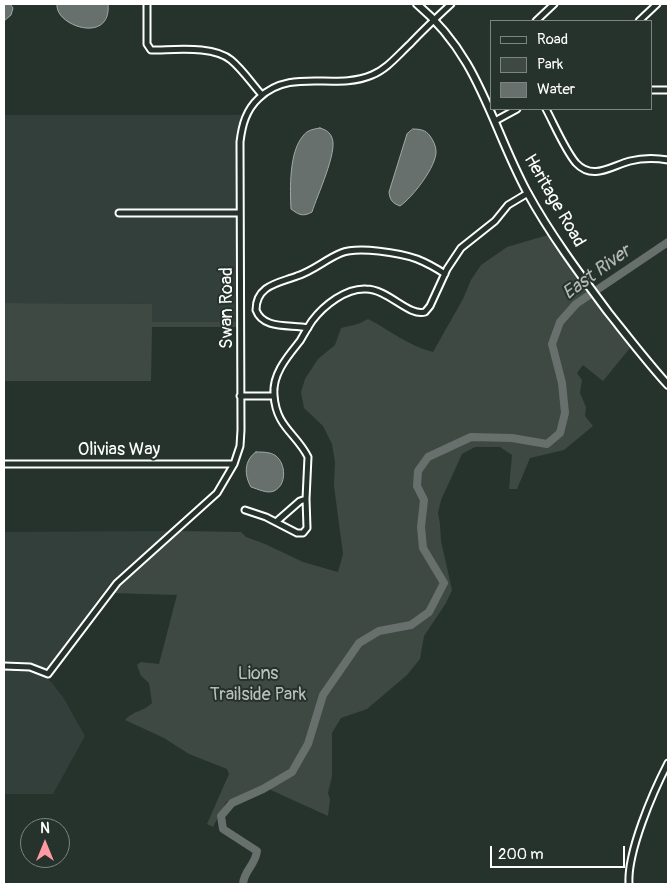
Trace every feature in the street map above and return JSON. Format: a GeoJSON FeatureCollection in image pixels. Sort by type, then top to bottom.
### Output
{"type":"FeatureCollection","features":[{"type":"Feature","properties":{"kind":"main road","name":"Heritage Road"},"geometry":{"type":"LineString","coordinates":[[416,4],[451,39],[481,88],[490,109]]}},
{"type":"Feature","properties":{"kind":"main road","name":"Heritage Road"},"geometry":{"type":"LineString","coordinates":[[490,110],[528,194],[545,222],[601,302],[643,357],[668,385]]}},
{"type":"Feature","properties":{"kind":"street"},"geometry":{"type":"LineString","coordinates":[[147,4],[147,44],[152,50],[209,51],[220,53],[234,63],[262,95]]}},
{"type":"Feature","properties":{"kind":"street","name":"Swan Road"},"geometry":{"type":"LineString","coordinates":[[4,666],[30,667],[48,674],[111,590],[212,499],[224,484],[234,464],[241,439],[241,130],[250,108],[262,95],[274,87],[288,82],[349,80],[371,76],[390,63],[451,4]]}},
{"type":"Feature","properties":{"kind":"street"},"geometry":{"type":"LineString","coordinates":[[537,20],[554,4]]}},
{"type":"Feature","properties":{"kind":"street"},"geometry":{"type":"LineString","coordinates":[[640,20],[657,4]]}},
{"type":"Feature","properties":{"kind":"street"},"geometry":{"type":"LineString","coordinates":[[652,90],[668,90]]}},
{"type":"Feature","properties":{"kind":"street"},"geometry":{"type":"LineString","coordinates":[[495,121],[515,110]]}},
{"type":"Feature","properties":{"kind":"street"},"geometry":{"type":"LineString","coordinates":[[547,110],[574,160],[585,169],[600,172],[630,161],[642,159],[668,160]]}},
{"type":"Feature","properties":{"kind":"street"},"geometry":{"type":"LineString","coordinates":[[245,510],[298,533],[304,532],[307,527],[308,457],[281,423],[274,396],[274,387],[282,366],[316,317],[327,306],[346,293],[356,289],[379,291],[413,312],[424,313],[430,306],[445,274],[461,248],[494,221],[508,205],[528,194]]}},
{"type":"Feature","properties":{"kind":"street"},"geometry":{"type":"LineString","coordinates":[[119,213],[240,212]]}},
{"type":"Feature","properties":{"kind":"street"},"geometry":{"type":"LineString","coordinates":[[308,328],[282,326],[262,318],[257,313],[256,307],[259,296],[275,282],[300,275],[337,255],[350,251],[411,258],[424,262],[445,274]]}},
{"type":"Feature","properties":{"kind":"street"},"geometry":{"type":"LineString","coordinates":[[240,396],[274,396]]}},
{"type":"Feature","properties":{"kind":"street","name":"Olivias Way"},"geometry":{"type":"LineString","coordinates":[[4,464],[234,464]]}},
{"type":"Feature","properties":{"kind":"street"},"geometry":{"type":"LineString","coordinates":[[276,522],[300,501],[306,499]]}},
{"type":"Feature","properties":{"kind":"street"},"geometry":{"type":"LineString","coordinates":[[629,884],[630,860],[661,776],[668,763]]}},
{"type":"Feature","properties":{"kind":"shaded area"},"geometry":{"type":"Polygon","coordinates":[[[4,115],[241,115],[236,132],[237,322],[151,322],[151,304],[4,303],[4,115]]]}},
{"type":"Feature","properties":{"kind":"shaded area"},"geometry":{"type":"Polygon","coordinates":[[[169,531],[109,585],[43,674],[63,697],[85,736],[53,794],[4,794],[4,532],[169,531]]]}},
{"type":"Feature","properties":{"kind":"green space","name":"Lions Trailside Park"},"geometry":{"type":"Polygon","coordinates":[[[548,235],[630,348],[603,381],[583,365],[577,373],[582,380],[580,393],[586,407],[585,416],[593,426],[564,450],[530,458],[517,489],[509,489],[512,455],[500,447],[475,447],[462,454],[441,500],[438,513],[441,541],[452,590],[446,603],[424,636],[420,659],[407,675],[367,709],[341,718],[332,733],[332,776],[328,793],[330,799],[328,816],[271,790],[257,788],[226,802],[213,827],[207,824],[229,774],[227,769],[189,754],[164,738],[125,720],[152,703],[149,683],[141,676],[137,665],[141,662],[159,664],[177,595],[112,593],[180,531],[241,532],[246,537],[303,562],[338,572],[343,554],[334,486],[335,462],[332,444],[323,426],[304,408],[301,392],[305,379],[318,359],[335,345],[341,328],[358,324],[368,319],[407,342],[433,352],[463,299],[471,280],[481,265],[507,247],[548,235]]]}},
{"type":"Feature","properties":{"kind":"green space"},"geometry":{"type":"Polygon","coordinates":[[[4,303],[152,304],[152,322],[237,322],[237,327],[152,327],[151,381],[4,381],[4,303]]]}},
{"type":"Feature","properties":{"kind":"water"},"geometry":{"type":"Polygon","coordinates":[[[4,4],[10,4],[13,8],[11,15],[4,21],[4,4]]]}},
{"type":"Feature","properties":{"kind":"water"},"geometry":{"type":"Polygon","coordinates":[[[57,4],[108,4],[107,17],[101,24],[93,28],[83,28],[64,19],[58,12],[57,4]]]}},
{"type":"Feature","properties":{"kind":"water"},"geometry":{"type":"Polygon","coordinates":[[[320,128],[331,136],[333,144],[332,153],[312,212],[301,215],[291,209],[291,181],[295,151],[305,134],[320,128]]]}},
{"type":"Feature","properties":{"kind":"water"},"geometry":{"type":"Polygon","coordinates":[[[413,129],[427,132],[435,147],[435,157],[423,181],[400,206],[392,201],[389,192],[407,134],[413,129]]]}},
{"type":"Feature","properties":{"kind":"water"},"geometry":{"type":"Polygon","coordinates":[[[256,452],[274,455],[282,464],[283,479],[274,491],[268,492],[251,487],[247,478],[246,468],[249,459],[256,452]]]}},
{"type":"Feature","properties":{"kind":"waterway","name":"East River"},"geometry":{"type":"LineString","coordinates":[[243,884],[245,875],[254,861],[257,851],[223,829],[221,816],[232,803],[263,789],[292,772],[308,744],[323,695],[359,643],[379,631],[411,625],[429,612],[444,583],[423,548],[421,527],[424,500],[417,486],[418,471],[428,457],[471,437],[512,438],[547,444],[560,433],[565,413],[562,383],[552,344],[560,322],[576,304],[668,242]]}}]}
